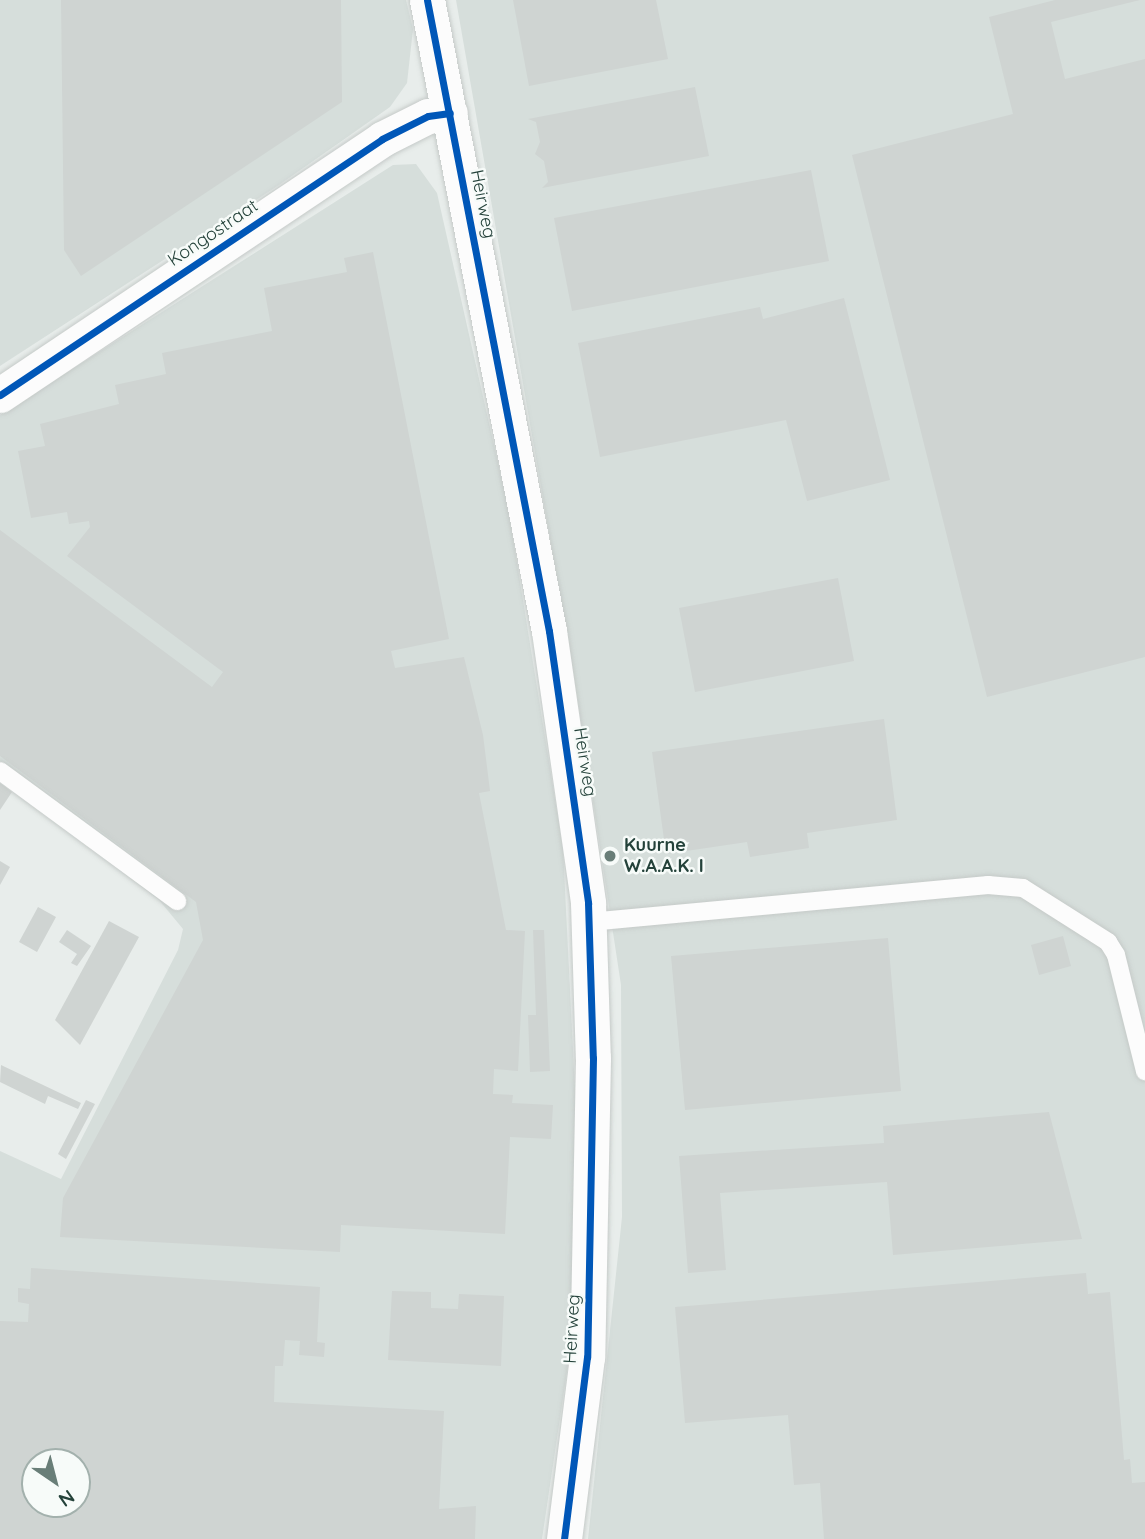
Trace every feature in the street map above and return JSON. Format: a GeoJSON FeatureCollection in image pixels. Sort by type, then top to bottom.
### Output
{"type":"FeatureCollection","features":[{"type":"Feature","properties":{"kind":"street","name":"Heirweg"},"geometry":{"type":"LineString","coordinates":[[427,0],[549,631],[589,922],[593,1136],[587,1357],[564,1539]]}},
{"type":"Feature","properties":{"kind":"street","name":"Kongostraat"},"geometry":{"type":"LineString","coordinates":[[0,395],[382,139],[428,116],[450,113]]}},
{"type":"Feature","properties":{"kind":"lane"},"geometry":{"type":"LineString","coordinates":[[0,771],[177,901]]}},
{"type":"Feature","properties":{"kind":"lane"},"geometry":{"type":"LineString","coordinates":[[589,922],[988,886],[1023,888],[1108,942],[1116,955],[1145,1071]]}},
{"type":"Feature","properties":{"kind":"shaded area"},"geometry":{"type":"Polygon","coordinates":[[[0,0],[406,0],[413,29],[407,83],[390,107],[279,185],[0,366],[0,0]]]}},
{"type":"Feature","properties":{"kind":"shaded area"},"geometry":{"type":"Polygon","coordinates":[[[456,0],[1145,0],[1145,1539],[588,1539],[622,1217],[621,985],[573,670],[456,0]]]}},
{"type":"Feature","properties":{"kind":"shaded area"},"geometry":{"type":"Polygon","coordinates":[[[416,164],[437,193],[508,507],[563,849],[577,1130],[570,1351],[542,1539],[0,1539],[0,1151],[61,1179],[178,950],[183,929],[159,900],[0,780],[0,415],[393,165],[416,164]]]}},
{"type":"Feature","properties":{"kind":"building"},"geometry":{"type":"Polygon","coordinates":[[[61,0],[341,0],[342,102],[81,276],[64,250],[61,0]]]}},
{"type":"Feature","properties":{"kind":"building"},"geometry":{"type":"Polygon","coordinates":[[[513,0],[656,0],[668,59],[529,86],[513,0]]]}},
{"type":"Feature","properties":{"kind":"building"},"geometry":{"type":"Polygon","coordinates":[[[1055,0],[1140,0],[1051,22],[1065,79],[1145,59],[1145,657],[987,697],[852,155],[1013,114],[989,17],[1055,0]]]}},
{"type":"Feature","properties":{"kind":"building"},"geometry":{"type":"Polygon","coordinates":[[[695,87],[709,156],[542,188],[548,182],[544,161],[535,154],[540,142],[536,122],[528,119],[695,87]]]}},
{"type":"Feature","properties":{"kind":"building"},"geometry":{"type":"Polygon","coordinates":[[[811,170],[829,261],[572,311],[554,218],[811,170]]]}},
{"type":"Feature","properties":{"kind":"building"},"geometry":{"type":"Polygon","coordinates":[[[373,252],[449,639],[391,651],[395,668],[464,657],[483,735],[490,791],[479,793],[506,930],[525,931],[518,1071],[494,1069],[493,1094],[513,1095],[512,1103],[553,1105],[551,1139],[510,1137],[505,1234],[341,1225],[340,1252],[60,1237],[63,1198],[203,940],[196,902],[0,756],[0,530],[212,687],[223,672],[67,556],[90,527],[89,521],[69,524],[67,512],[31,518],[18,451],[45,446],[40,424],[119,404],[115,385],[166,374],[162,353],[272,331],[264,288],[347,272],[344,258],[373,252]]]}},
{"type":"Feature","properties":{"kind":"building"},"geometry":{"type":"Polygon","coordinates":[[[844,298],[890,480],[807,501],[786,420],[600,457],[578,343],[760,307],[763,319],[844,298]]]}},
{"type":"Feature","properties":{"kind":"building"},"geometry":{"type":"Polygon","coordinates":[[[838,578],[854,661],[695,692],[679,608],[838,578]]]}},
{"type":"Feature","properties":{"kind":"building"},"geometry":{"type":"Polygon","coordinates":[[[884,719],[897,820],[807,833],[809,848],[750,857],[747,842],[666,854],[652,752],[884,719]]]}},
{"type":"Feature","properties":{"kind":"building"},"geometry":{"type":"Polygon","coordinates":[[[0,783],[12,792],[0,810],[0,783]]]}},
{"type":"Feature","properties":{"kind":"building"},"geometry":{"type":"Polygon","coordinates":[[[0,861],[10,867],[0,885],[0,861]]]}},
{"type":"Feature","properties":{"kind":"building"},"geometry":{"type":"Polygon","coordinates":[[[38,907],[56,917],[37,952],[19,942],[38,907]]]}},
{"type":"Feature","properties":{"kind":"building"},"geometry":{"type":"Polygon","coordinates":[[[109,921],[139,937],[80,1045],[55,1020],[109,921]]]}},
{"type":"Feature","properties":{"kind":"building"},"geometry":{"type":"Polygon","coordinates":[[[67,930],[91,946],[77,966],[71,963],[77,954],[59,942],[67,930]]]}},
{"type":"Feature","properties":{"kind":"building"},"geometry":{"type":"Polygon","coordinates":[[[533,930],[544,930],[550,1071],[530,1072],[528,1015],[536,1015],[533,930]]]}},
{"type":"Feature","properties":{"kind":"building"},"geometry":{"type":"Polygon","coordinates":[[[1063,936],[1071,966],[1039,975],[1031,945],[1063,936]]]}},
{"type":"Feature","properties":{"kind":"building"},"geometry":{"type":"Polygon","coordinates":[[[888,938],[901,1091],[685,1110],[671,956],[888,938]]]}},
{"type":"Feature","properties":{"kind":"building"},"geometry":{"type":"Polygon","coordinates":[[[1,1065],[81,1103],[78,1109],[48,1096],[45,1104],[0,1082],[1,1065]]]}},
{"type":"Feature","properties":{"kind":"building"},"geometry":{"type":"Polygon","coordinates":[[[86,1100],[95,1104],[66,1159],[58,1154],[86,1100]]]}},
{"type":"Feature","properties":{"kind":"building"},"geometry":{"type":"Polygon","coordinates":[[[1049,1112],[1082,1239],[893,1255],[887,1182],[720,1193],[726,1270],[688,1273],[679,1156],[884,1143],[883,1126],[1049,1112]]]}},
{"type":"Feature","properties":{"kind":"building"},"geometry":{"type":"Polygon","coordinates":[[[31,1268],[320,1287],[317,1342],[325,1343],[324,1357],[299,1355],[300,1341],[285,1340],[283,1366],[275,1366],[274,1402],[444,1411],[439,1509],[476,1506],[475,1539],[0,1539],[0,1321],[28,1322],[29,1304],[18,1302],[18,1288],[30,1289],[31,1268]]]}},
{"type":"Feature","properties":{"kind":"building"},"geometry":{"type":"Polygon","coordinates":[[[1086,1273],[1088,1294],[1110,1292],[1124,1460],[1130,1459],[1132,1483],[1145,1482],[1145,1539],[824,1539],[820,1483],[794,1485],[788,1415],[685,1423],[675,1307],[1086,1273]]]}},
{"type":"Feature","properties":{"kind":"building"},"geometry":{"type":"Polygon","coordinates":[[[392,1291],[431,1292],[431,1308],[458,1309],[459,1294],[504,1296],[501,1366],[388,1360],[392,1291]]]}},
{"type":"Feature","properties":{"kind":"cycle path"},"geometry":{"type":"LineString","coordinates":[[427,0],[549,631],[588,903],[593,1058],[587,1357],[564,1539]]}},
{"type":"Feature","properties":{"kind":"cycle path"},"geometry":{"type":"LineString","coordinates":[[0,395],[382,139],[428,116],[450,113]]}},
{"type":"Feature","properties":{"kind":"place","name":"Kuurne W.A.A.K. I"},"geometry":{"type":"Point","coordinates":[610,856]}}]}
